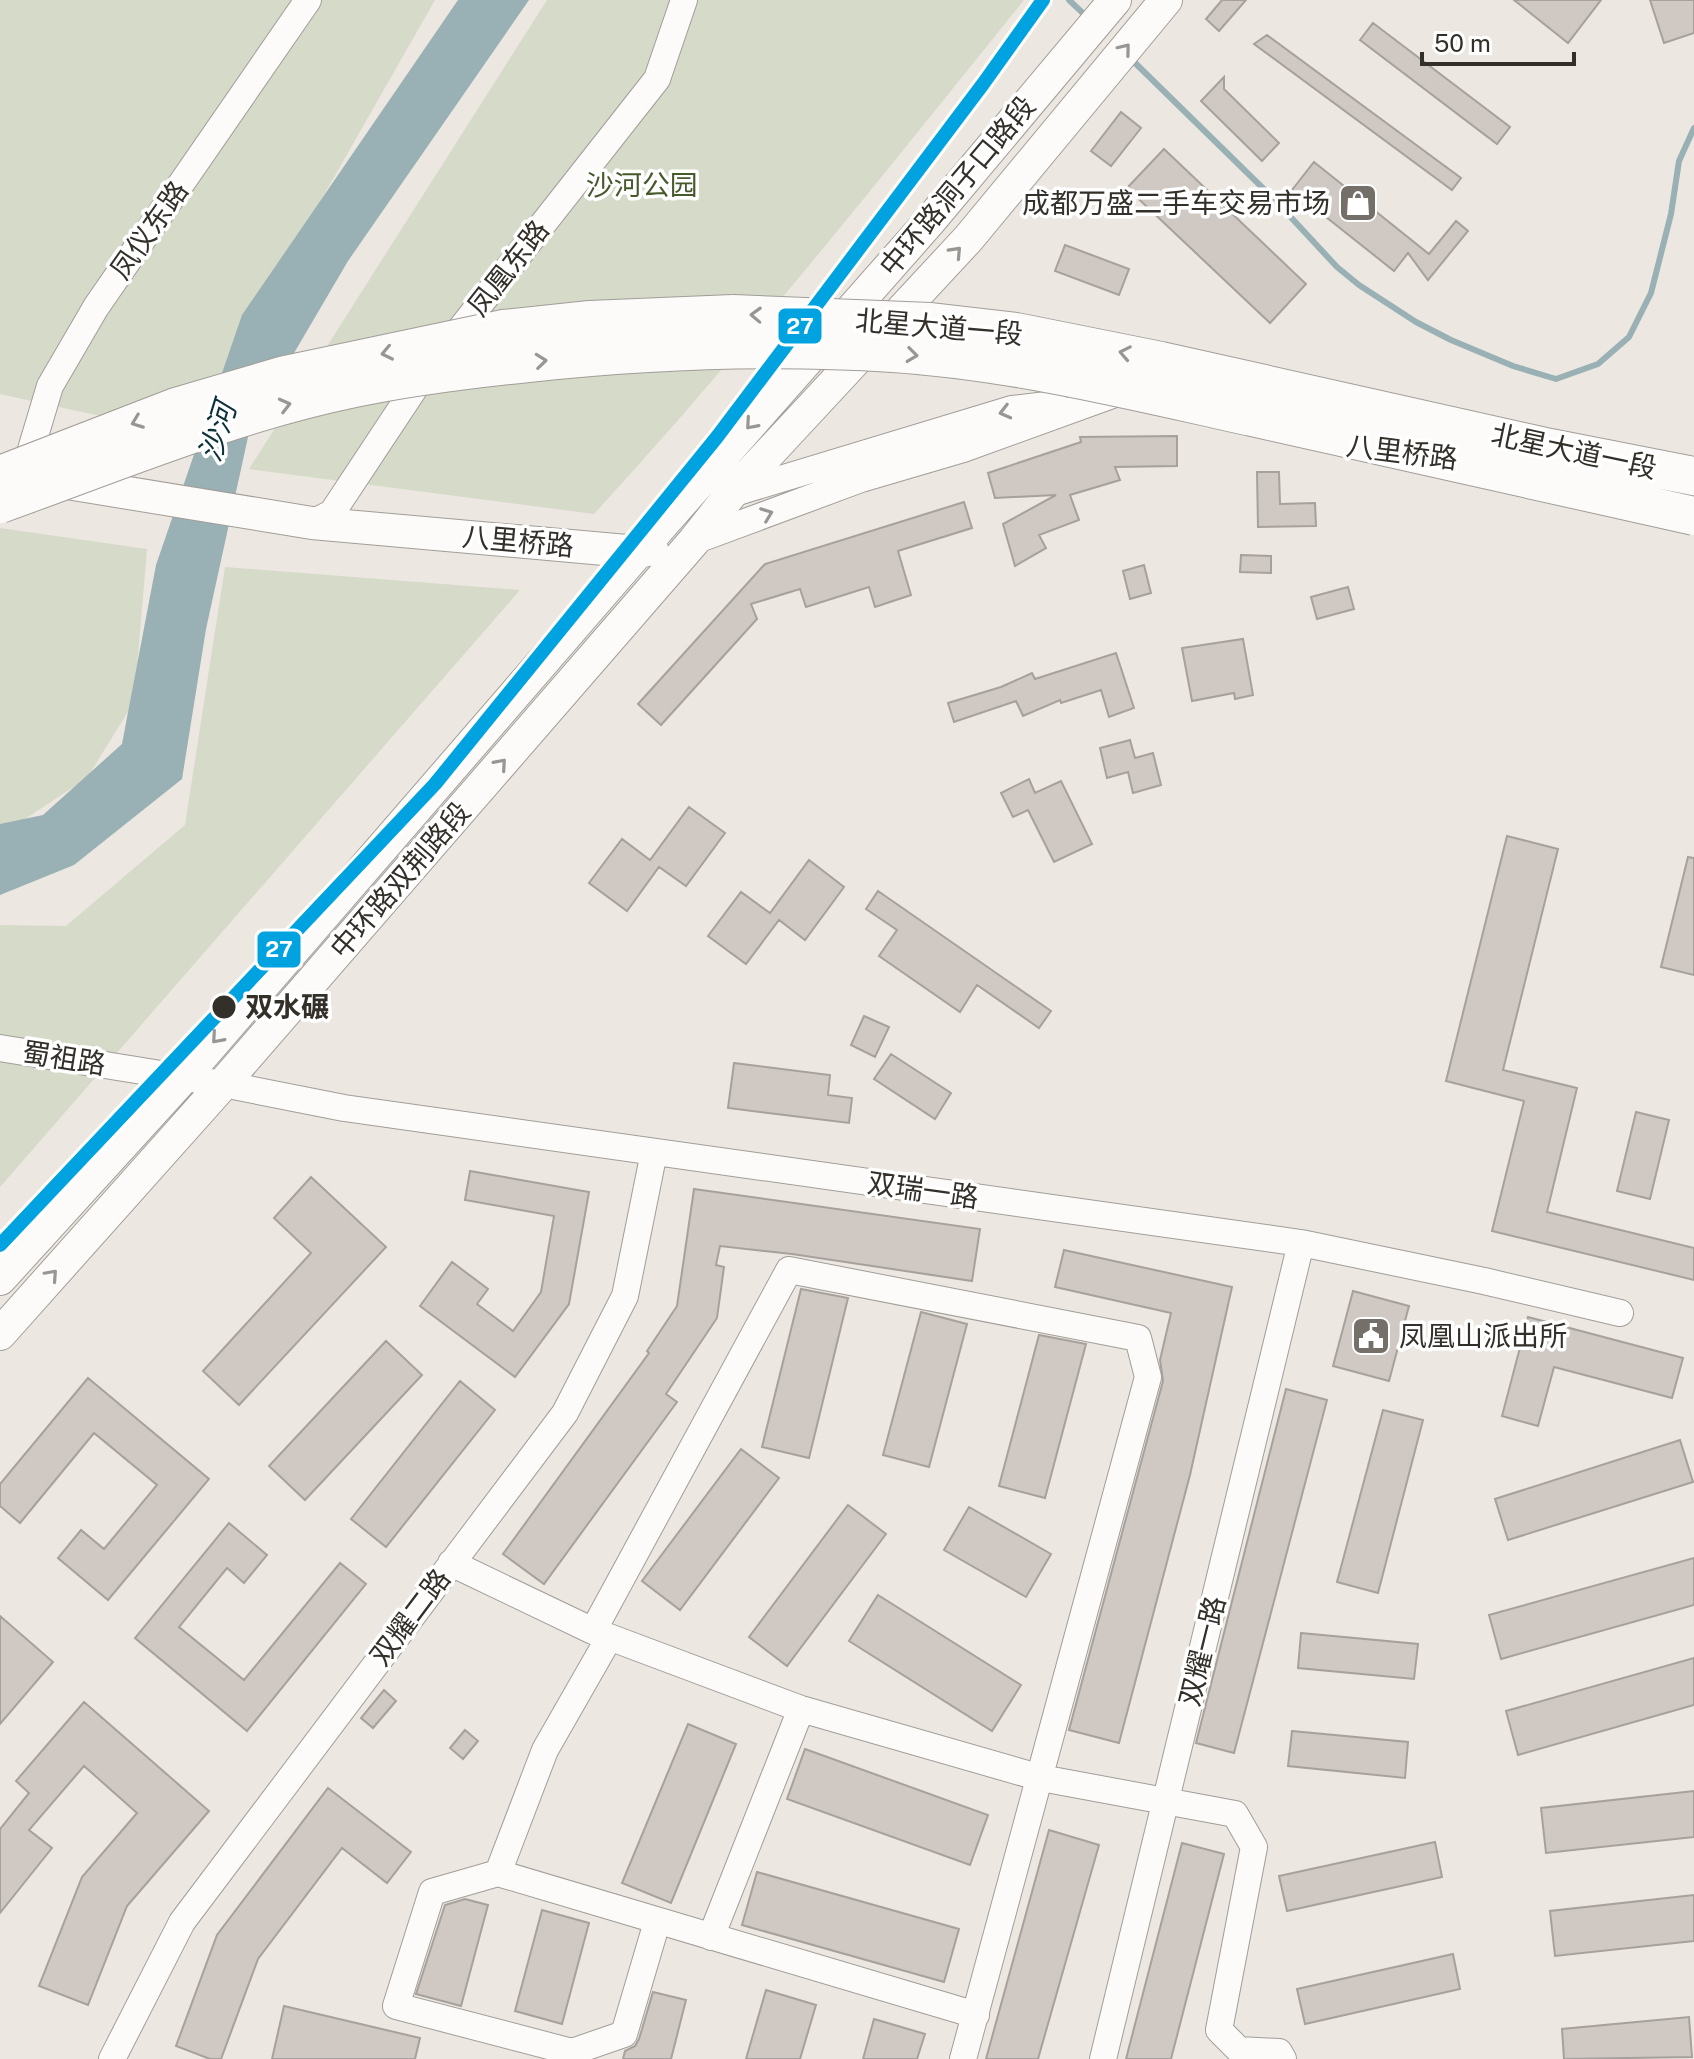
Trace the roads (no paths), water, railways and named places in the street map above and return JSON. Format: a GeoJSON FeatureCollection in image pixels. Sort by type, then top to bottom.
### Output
{"type":"FeatureCollection","features":[{"type":"Feature","properties":{"kind":"highway","name":"北星大道一段"},"geometry":{"type":"LineString","coordinates":[[6,482],[176,407],[285,375],[503,329],[590,320],[733,314],[931,322],[1016,332],[1161,361],[1550,448],[1694,476]]}},
{"type":"Feature","properties":{"kind":"highway","name":"北星大道一段"},"geometry":{"type":"LineString","coordinates":[[6,482],[355,387],[458,370],[575,358],[755,348],[895,353],[995,365],[1134,391],[1694,515]]}},
{"type":"Feature","properties":{"kind":"main road","name":"中环路洞子口路段"},"geometry":{"type":"LineString","coordinates":[[638,552],[929,222],[1115,0]]}},
{"type":"Feature","properties":{"kind":"main road","name":"中环路洞子口路段"},"geometry":{"type":"LineString","coordinates":[[731,494],[968,239],[1165,1]]}},
{"type":"Feature","properties":{"kind":"main road","name":"八里桥路"},"geometry":{"type":"LineString","coordinates":[[6,482],[145,495],[312,523],[638,552],[694,541]]}},
{"type":"Feature","properties":{"kind":"main road","name":"中环路双荆路段"},"geometry":{"type":"LineString","coordinates":[[0,1334],[223,1084],[694,541],[731,494]]}},
{"type":"Feature","properties":{"kind":"main road","name":"中环路双荆路段"},"geometry":{"type":"LineString","coordinates":[[0,1279],[183,1078],[638,552]]}},
{"type":"Feature","properties":{"kind":"street","name":"凤仪东路"},"geometry":{"type":"LineString","coordinates":[[6,482],[50,386],[96,307],[308,0]]}},
{"type":"Feature","properties":{"kind":"street","name":"凤凰东路"},"geometry":{"type":"LineString","coordinates":[[312,523],[332,513],[418,383],[657,79],[684,0]]}},
{"type":"Feature","properties":{"kind":"street","name":"八里桥路"},"geometry":{"type":"LineString","coordinates":[[694,541],[861,479],[963,449],[1164,377],[1249,373],[1309,376],[1694,461]]}},
{"type":"Feature","properties":{"kind":"street","name":"八里桥路"},"geometry":{"type":"LineString","coordinates":[[731,494],[1012,409],[1168,387],[1209,390],[1694,487]]}},
{"type":"Feature","properties":{"kind":"street","name":"八里桥路"},"geometry":{"type":"LineString","coordinates":[[1110,396],[1245,430],[1267,440],[1436,451],[1694,515]]}},
{"type":"Feature","properties":{"kind":"street","name":"蜀祖路"},"geometry":{"type":"LineString","coordinates":[[0,1048],[223,1084]]}},
{"type":"Feature","properties":{"kind":"street","name":"双瑞一路"},"geometry":{"type":"LineString","coordinates":[[223,1084],[344,1108],[1301,1243],[1620,1313]]}},
{"type":"Feature","properties":{"kind":"street","name":"双耀二路"},"geometry":{"type":"LineString","coordinates":[[112,2059],[182,1922],[565,1413],[625,1296],[654,1152]]}},
{"type":"Feature","properties":{"kind":"street","name":"双耀一路"},"geometry":{"type":"LineString","coordinates":[[1103,2059],[1301,1243]]}},
{"type":"Feature","properties":{"kind":"street"},"geometry":{"type":"LineString","coordinates":[[498,1873],[545,1750],[789,1270],[1138,1338],[1148,1377],[963,2059]]}},
{"type":"Feature","properties":{"kind":"street"},"geometry":{"type":"LineString","coordinates":[[451,1563],[601,1635],[801,1709],[1041,1778],[1235,1814],[1254,1847],[1219,2030],[1239,2050],[1279,2052],[1283,2059]]}},
{"type":"Feature","properties":{"kind":"street"},"geometry":{"type":"LineString","coordinates":[[711,1937],[801,1709]]}},
{"type":"Feature","properties":{"kind":"street"},"geometry":{"type":"LineString","coordinates":[[657,1922],[624,2034],[572,2052],[396,2006],[432,1892],[498,1873],[976,2015]]}},
{"type":"Feature","properties":{"kind":"water","name":"沙河"},"geometry":{"type":"Polygon","coordinates":[[[458,0],[529,0],[348,261],[250,428],[206,629],[182,779],[74,865],[0,895],[0,824],[43,815],[122,744],[156,565],[242,315],[458,0]]]}},
{"type":"Feature","properties":{"kind":"waterway"},"geometry":{"type":"LineString","coordinates":[[1069,0],[1087,17]]}},
{"type":"Feature","properties":{"kind":"waterway"},"geometry":{"type":"LineString","coordinates":[[1130,58],[1273,198],[1337,267],[1359,285],[1416,322],[1451,340],[1513,366],[1556,379],[1598,364],[1629,337],[1651,293],[1671,214],[1679,161],[1694,128]]}},
{"type":"Feature","properties":{"kind":"place","name":"成都万盛二手车交易市场"},"geometry":{"type":"Point","coordinates":[1358,203]}},
{"type":"Feature","properties":{"kind":"place","name":"双水碾"},"geometry":{"type":"Point","coordinates":[224,1007]}},
{"type":"Feature","properties":{"kind":"place","name":"凤凰山派出所"},"geometry":{"type":"Point","coordinates":[1371,1336]}},
{"type":"Feature","properties":{"kind":"park label","name":"沙河公园"},"geometry":{"type":"Point","coordinates":[642,185]}}]}
